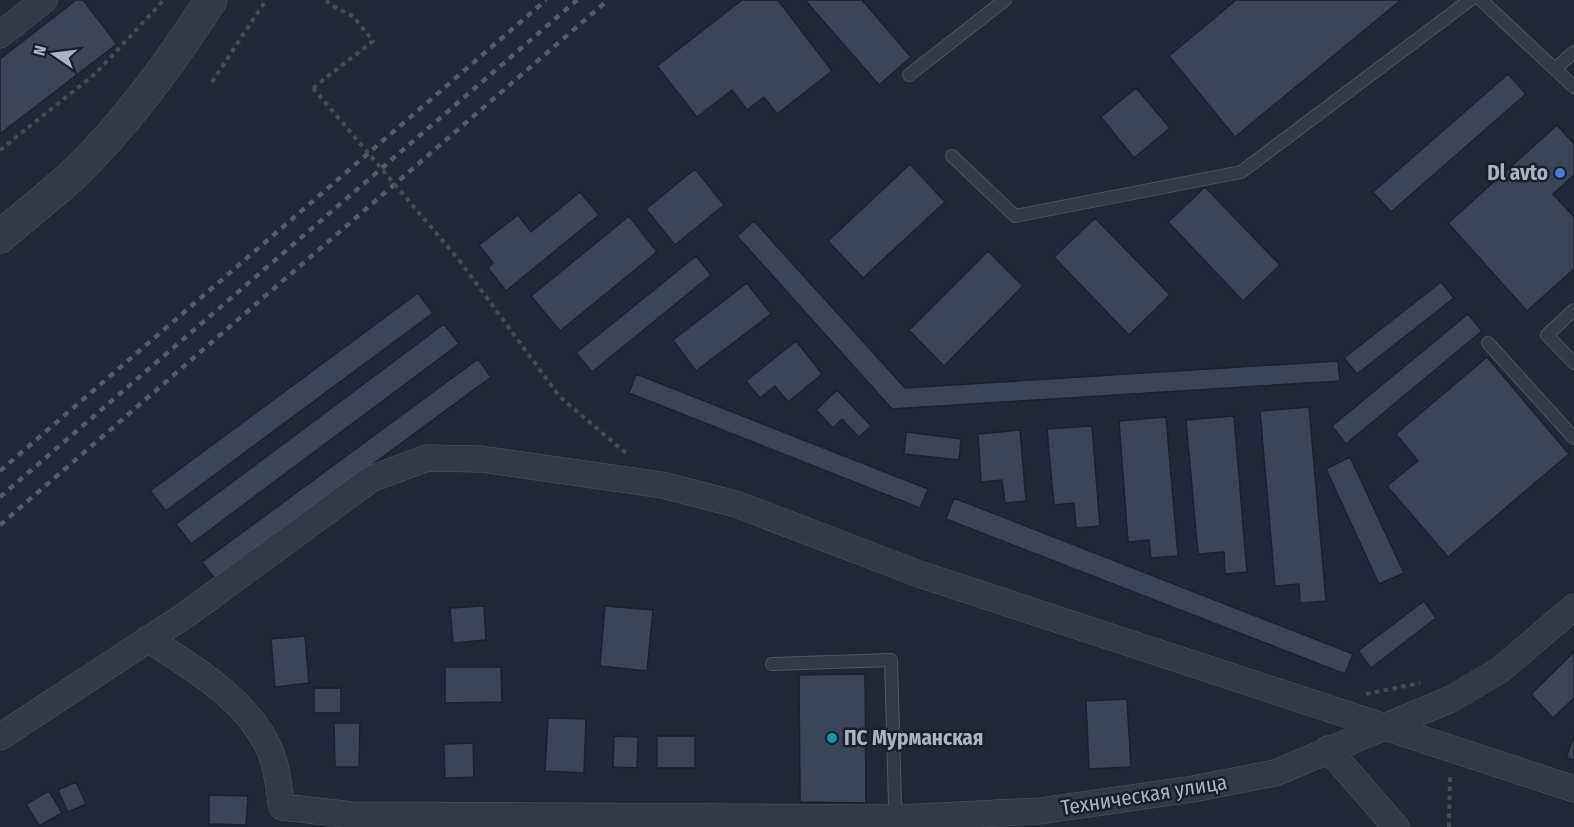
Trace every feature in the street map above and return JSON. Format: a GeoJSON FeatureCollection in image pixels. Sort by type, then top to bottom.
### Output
{"type":"FeatureCollection","features":[{"type":"Feature","properties":{"kind":"street"},"geometry":{"type":"LineString","coordinates":[[0,35],[44,0]]}},
{"type":"Feature","properties":{"kind":"street"},"geometry":{"type":"LineString","coordinates":[[0,237],[73,175],[112,135],[211,0]]}},
{"type":"Feature","properties":{"kind":"street"},"geometry":{"type":"LineString","coordinates":[[0,737],[187,614],[371,479],[427,458],[481,459],[662,485],[736,504],[919,574],[1574,789]]}},
{"type":"Feature","properties":{"kind":"street","name":"Техническая улица"},"geometry":{"type":"LineString","coordinates":[[148,639],[200,672],[256,727],[274,761],[281,817],[353,815],[898,822],[1040,811],[1193,789],[1275,773],[1451,699],[1500,670],[1574,607]]}},
{"type":"Feature","properties":{"kind":"street"},"geometry":{"type":"LineString","coordinates":[[1328,749],[1396,827]]}},
{"type":"Feature","properties":{"kind":"lane"},"geometry":{"type":"LineString","coordinates":[[909,75],[1005,0]]}},
{"type":"Feature","properties":{"kind":"lane"},"geometry":{"type":"LineString","coordinates":[[952,156],[1015,216],[1241,172],[1470,0]]}},
{"type":"Feature","properties":{"kind":"lane"},"geometry":{"type":"LineString","coordinates":[[1481,0],[1574,87]]}},
{"type":"Feature","properties":{"kind":"lane"},"geometry":{"type":"LineString","coordinates":[[1555,69],[1574,52]]}},
{"type":"Feature","properties":{"kind":"lane"},"geometry":{"type":"LineString","coordinates":[[1574,310],[1547,335],[1574,363]]}},
{"type":"Feature","properties":{"kind":"lane"},"geometry":{"type":"LineString","coordinates":[[1488,343],[1574,438]]}},
{"type":"Feature","properties":{"kind":"lane"},"geometry":{"type":"LineString","coordinates":[[772,664],[891,660],[895,803],[898,822]]}},
{"type":"Feature","properties":{"kind":"path"},"geometry":{"type":"LineString","coordinates":[[0,150],[95,74],[164,0]]}},
{"type":"Feature","properties":{"kind":"path"},"geometry":{"type":"LineString","coordinates":[[212,82],[266,0]]}},
{"type":"Feature","properties":{"kind":"path"},"geometry":{"type":"LineString","coordinates":[[326,0],[354,17],[373,41],[313,88],[459,260],[559,396],[633,458]]}},
{"type":"Feature","properties":{"kind":"path"},"geometry":{"type":"LineString","coordinates":[[1360,695],[1428,681]]}},
{"type":"Feature","properties":{"kind":"building"},"geometry":{"type":"Polygon","coordinates":[[[76,0],[83,0],[117,44],[0,134],[0,59],[76,0]]]}},
{"type":"Feature","properties":{"kind":"building"},"geometry":{"type":"Polygon","coordinates":[[[742,0],[778,0],[832,71],[777,114],[764,97],[747,110],[732,90],[697,117],[657,66],[742,0]]]}},
{"type":"Feature","properties":{"kind":"building"},"geometry":{"type":"Polygon","coordinates":[[[805,0],[862,0],[911,57],[879,85],[805,0]]]}},
{"type":"Feature","properties":{"kind":"building"},"geometry":{"type":"Polygon","coordinates":[[[1236,0],[1401,0],[1235,137],[1169,56],[1236,0]]]}},
{"type":"Feature","properties":{"kind":"building"},"geometry":{"type":"Polygon","coordinates":[[[1508,74],[1526,94],[1391,212],[1373,192],[1508,74]]]}},
{"type":"Feature","properties":{"kind":"building"},"geometry":{"type":"Polygon","coordinates":[[[1136,88],[1170,128],[1134,158],[1101,117],[1136,88]]]}},
{"type":"Feature","properties":{"kind":"building"},"geometry":{"type":"Polygon","coordinates":[[[1557,125],[1574,144],[1574,175],[1553,194],[1574,217],[1574,269],[1527,311],[1448,223],[1557,125]]]}},
{"type":"Feature","properties":{"kind":"building"},"geometry":{"type":"Polygon","coordinates":[[[910,164],[945,202],[863,278],[828,241],[910,164]]]}},
{"type":"Feature","properties":{"kind":"building"},"geometry":{"type":"Polygon","coordinates":[[[695,169],[724,205],[675,245],[646,209],[695,169]]]}},
{"type":"Feature","properties":{"kind":"building"},"geometry":{"type":"Polygon","coordinates":[[[1205,187],[1280,265],[1243,301],[1168,222],[1205,187]]]}},
{"type":"Feature","properties":{"kind":"building"},"geometry":{"type":"Polygon","coordinates":[[[580,192],[599,215],[506,291],[488,268],[493,263],[479,245],[518,215],[531,232],[580,192]]]}},
{"type":"Feature","properties":{"kind":"building"},"geometry":{"type":"Polygon","coordinates":[[[629,216],[657,252],[560,331],[531,296],[629,216]]]}},
{"type":"Feature","properties":{"kind":"building"},"geometry":{"type":"Polygon","coordinates":[[[1095,218],[1170,295],[1129,335],[1054,257],[1095,218]]]}},
{"type":"Feature","properties":{"kind":"building"},"geometry":{"type":"Polygon","coordinates":[[[754,221],[905,388],[1338,361],[1340,381],[892,409],[737,236],[754,221]]]}},
{"type":"Feature","properties":{"kind":"building"},"geometry":{"type":"Polygon","coordinates":[[[988,251],[1023,286],[944,366],[909,330],[988,251]]]}},
{"type":"Feature","properties":{"kind":"building"},"geometry":{"type":"Polygon","coordinates":[[[696,256],[711,275],[592,372],[576,353],[696,256]]]}},
{"type":"Feature","properties":{"kind":"building"},"geometry":{"type":"Polygon","coordinates":[[[1441,282],[1454,298],[1357,374],[1344,358],[1441,282]]]}},
{"type":"Feature","properties":{"kind":"building"},"geometry":{"type":"Polygon","coordinates":[[[747,283],[771,314],[696,371],[673,340],[747,283]]]}},
{"type":"Feature","properties":{"kind":"building"},"geometry":{"type":"Polygon","coordinates":[[[418,293],[433,313],[166,511],[150,491],[418,293]]]}},
{"type":"Feature","properties":{"kind":"building"},"geometry":{"type":"Polygon","coordinates":[[[1468,314],[1482,331],[1346,444],[1332,426],[1468,314]]]}},
{"type":"Feature","properties":{"kind":"building"},"geometry":{"type":"Polygon","coordinates":[[[444,324],[459,344],[191,544],[176,524],[444,324]]]}},
{"type":"Feature","properties":{"kind":"building"},"geometry":{"type":"Polygon","coordinates":[[[796,341],[822,374],[788,402],[775,386],[760,398],[746,381],[796,341]]]}},
{"type":"Feature","properties":{"kind":"building"},"geometry":{"type":"Polygon","coordinates":[[[1487,357],[1569,454],[1448,557],[1387,486],[1418,461],[1396,434],[1487,357]]]}},
{"type":"Feature","properties":{"kind":"building"},"geometry":{"type":"Polygon","coordinates":[[[478,359],[491,377],[216,580],[202,562],[478,359]]]}},
{"type":"Feature","properties":{"kind":"building"},"geometry":{"type":"Polygon","coordinates":[[[636,374],[928,489],[920,508],[629,393],[636,374]]]}},
{"type":"Feature","properties":{"kind":"building"},"geometry":{"type":"Polygon","coordinates":[[[837,390],[871,426],[859,437],[842,419],[833,428],[816,410],[837,390]]]}},
{"type":"Feature","properties":{"kind":"building"},"geometry":{"type":"Polygon","coordinates":[[[1309,407],[1326,601],[1300,603],[1299,584],[1275,586],[1260,411],[1309,407]]]}},
{"type":"Feature","properties":{"kind":"building"},"geometry":{"type":"Polygon","coordinates":[[[1234,416],[1247,572],[1225,574],[1224,552],[1198,554],[1186,420],[1234,416]]]}},
{"type":"Feature","properties":{"kind":"building"},"geometry":{"type":"Polygon","coordinates":[[[1166,417],[1178,556],[1151,558],[1149,540],[1128,542],[1119,421],[1166,417]]]}},
{"type":"Feature","properties":{"kind":"building"},"geometry":{"type":"Polygon","coordinates":[[[1092,426],[1100,526],[1076,528],[1074,503],[1054,505],[1047,429],[1092,426]]]}},
{"type":"Feature","properties":{"kind":"building"},"geometry":{"type":"Polygon","coordinates":[[[1020,430],[1026,501],[1005,503],[1002,480],[981,482],[978,434],[1020,430]]]}},
{"type":"Feature","properties":{"kind":"building"},"geometry":{"type":"Polygon","coordinates":[[[906,432],[961,439],[959,460],[904,454],[906,432]]]}},
{"type":"Feature","properties":{"kind":"building"},"geometry":{"type":"Polygon","coordinates":[[[1350,457],[1404,573],[1379,584],[1326,469],[1350,457]]]}},
{"type":"Feature","properties":{"kind":"building"},"geometry":{"type":"Polygon","coordinates":[[[954,498],[1353,654],[1345,674],[946,519],[954,498]]]}},
{"type":"Feature","properties":{"kind":"building"},"geometry":{"type":"Polygon","coordinates":[[[1424,601],[1436,618],[1371,668],[1358,651],[1424,601]]]}},
{"type":"Feature","properties":{"kind":"building"},"geometry":{"type":"Polygon","coordinates":[[[484,606],[486,640],[453,643],[450,608],[484,606]]]}},
{"type":"Feature","properties":{"kind":"building"},"geometry":{"type":"Polygon","coordinates":[[[605,606],[653,610],[647,671],[600,666],[605,606]]]}},
{"type":"Feature","properties":{"kind":"building"},"geometry":{"type":"Polygon","coordinates":[[[305,636],[309,683],[275,687],[271,639],[305,636]]]}},
{"type":"Feature","properties":{"kind":"building"},"geometry":{"type":"Polygon","coordinates":[[[1574,652],[1574,698],[1553,718],[1531,694],[1574,652]]]}},
{"type":"Feature","properties":{"kind":"building"},"geometry":{"type":"Polygon","coordinates":[[[445,667],[501,667],[502,702],[445,703],[445,667]]]}},
{"type":"Feature","properties":{"kind":"building","name":"ПС Мурманская"},"geometry":{"type":"Polygon","coordinates":[[[865,674],[866,803],[800,802],[799,675],[865,674]]]}},
{"type":"Feature","properties":{"kind":"building"},"geometry":{"type":"Polygon","coordinates":[[[314,688],[341,688],[341,713],[314,713],[314,688]]]}},
{"type":"Feature","properties":{"kind":"building"},"geometry":{"type":"Polygon","coordinates":[[[1127,699],[1131,767],[1089,769],[1086,701],[1127,699]]]}},
{"type":"Feature","properties":{"kind":"building"},"geometry":{"type":"Polygon","coordinates":[[[548,718],[586,719],[584,773],[545,771],[548,718]]]}},
{"type":"Feature","properties":{"kind":"building"},"geometry":{"type":"Polygon","coordinates":[[[334,723],[360,723],[359,767],[335,767],[334,723]]]}},
{"type":"Feature","properties":{"kind":"building"},"geometry":{"type":"Polygon","coordinates":[[[1574,735],[1574,760],[1566,758],[1574,735]]]}},
{"type":"Feature","properties":{"kind":"building"},"geometry":{"type":"Polygon","coordinates":[[[614,736],[638,737],[637,768],[613,767],[614,736]]]}},
{"type":"Feature","properties":{"kind":"building"},"geometry":{"type":"Polygon","coordinates":[[[657,736],[695,736],[695,768],[657,768],[657,736]]]}},
{"type":"Feature","properties":{"kind":"building"},"geometry":{"type":"Polygon","coordinates":[[[473,743],[474,777],[445,778],[444,744],[473,743]]]}},
{"type":"Feature","properties":{"kind":"building"},"geometry":{"type":"Polygon","coordinates":[[[76,782],[86,804],[68,812],[58,790],[76,782]]]}},
{"type":"Feature","properties":{"kind":"building"},"geometry":{"type":"Polygon","coordinates":[[[49,791],[62,813],[39,826],[26,804],[49,791]]]}},
{"type":"Feature","properties":{"kind":"building"},"geometry":{"type":"Polygon","coordinates":[[[209,795],[248,796],[246,825],[209,824],[209,795]]]}},
{"type":"Feature","properties":{"kind":"railway"},"geometry":{"type":"LineString","coordinates":[[0,471],[546,0]]}},
{"type":"Feature","properties":{"kind":"railway"},"geometry":{"type":"LineString","coordinates":[[0,497],[577,0]]}},
{"type":"Feature","properties":{"kind":"railway"},"geometry":{"type":"LineString","coordinates":[[0,525],[608,0]]}},
{"type":"Feature","properties":{"kind":"place","name":"Dl avto"},"geometry":{"type":"Point","coordinates":[1560,173]}},
{"type":"Feature","properties":{"kind":"place","name":"ПС Мурманская"},"geometry":{"type":"Point","coordinates":[832,738]}}]}
